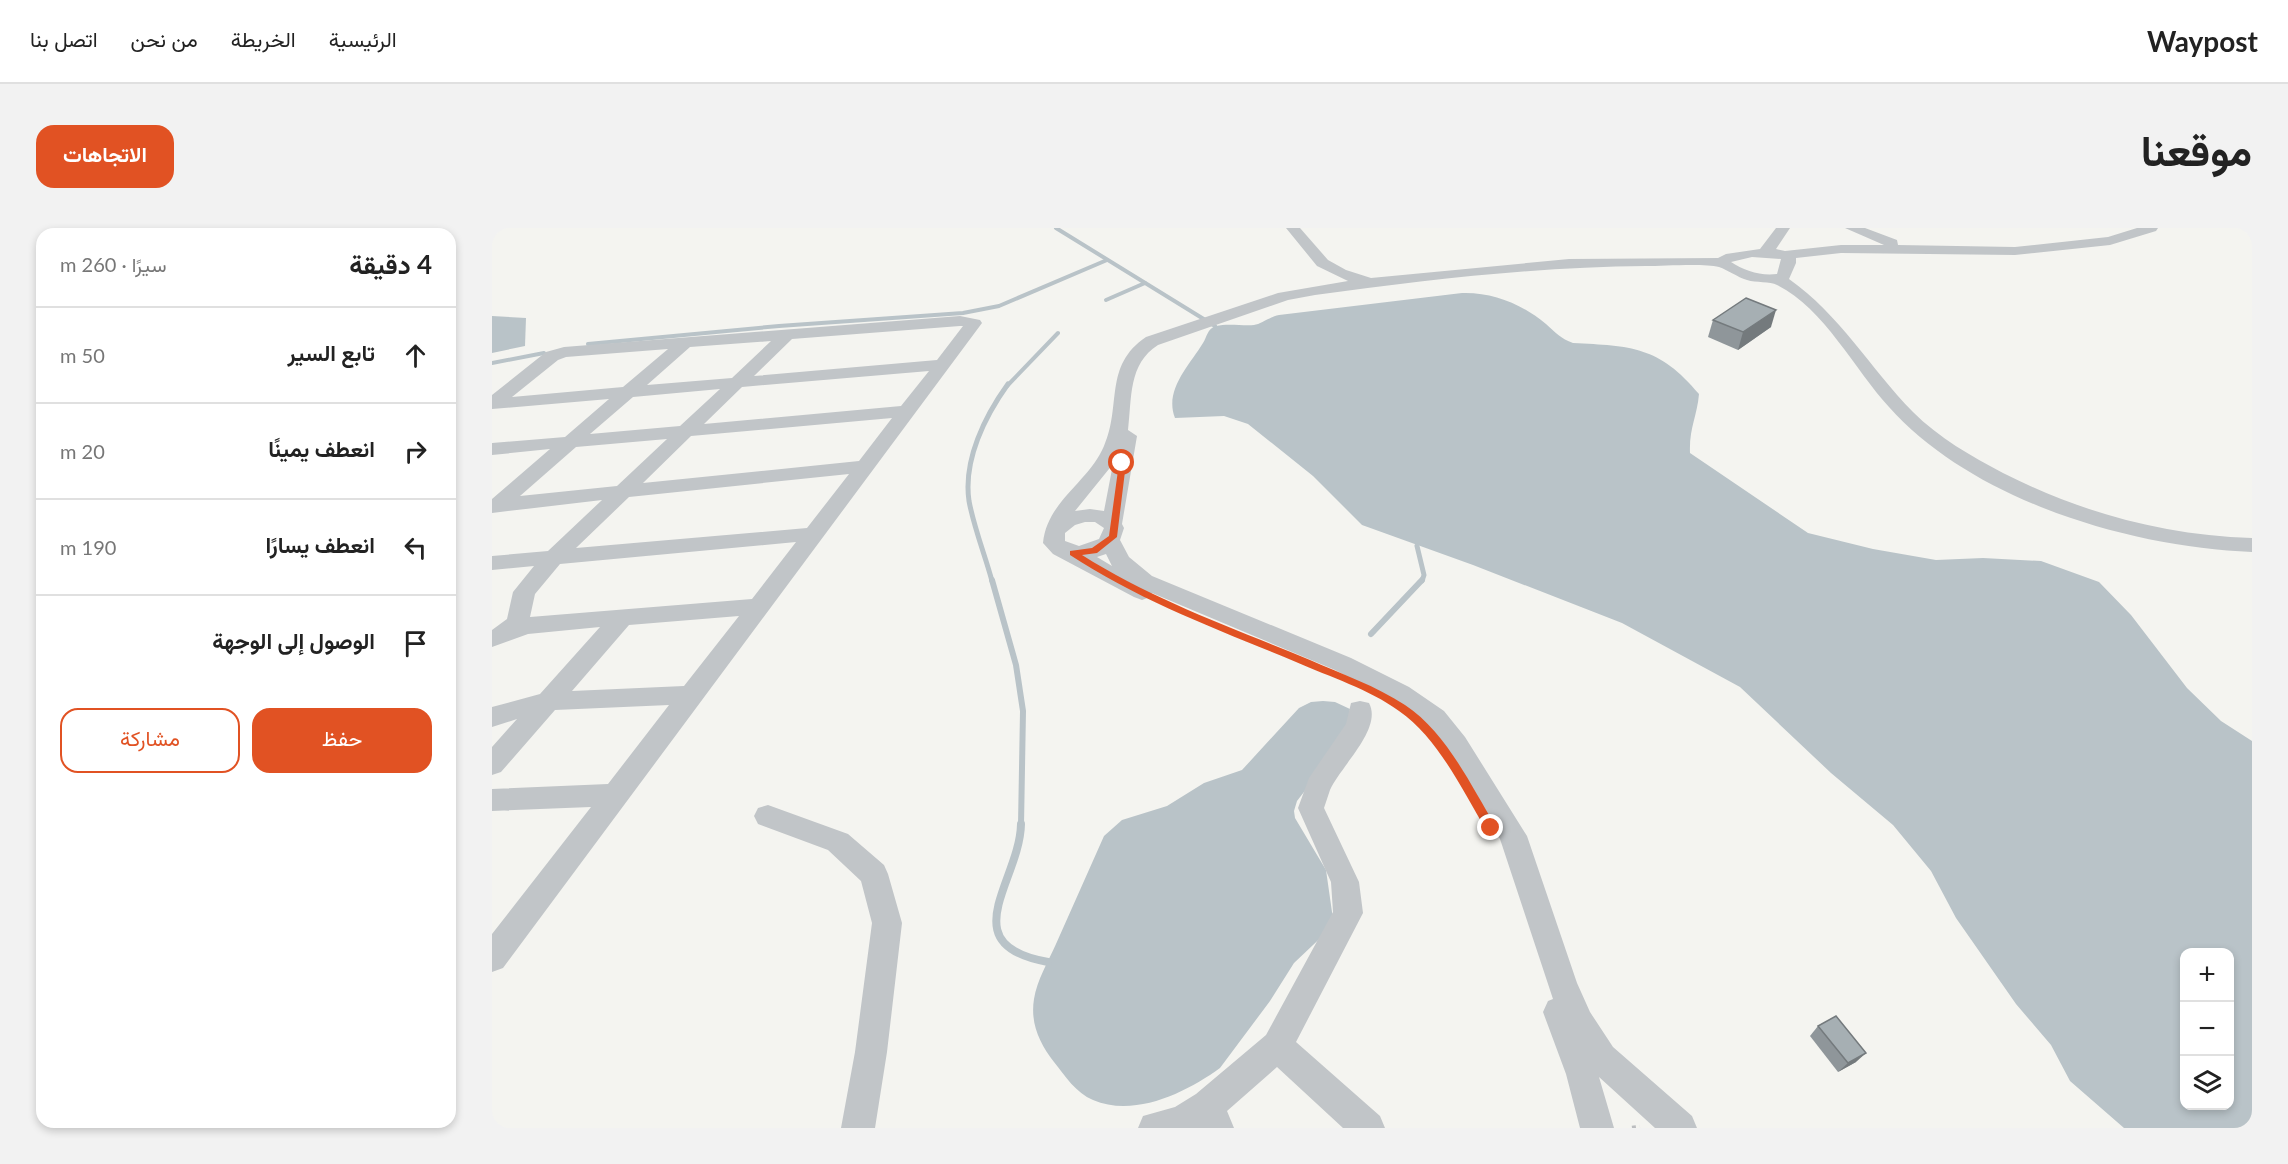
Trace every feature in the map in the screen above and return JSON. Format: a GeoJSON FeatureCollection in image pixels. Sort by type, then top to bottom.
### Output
{"type":"FeatureCollection","features":[{"type":"Feature","properties":{"kind":"street"},"geometry":{"type":"LineString","coordinates":[[1293,228],[1317,261],[1345,275],[1383,282]]}},
{"type":"Feature","properties":{"kind":"street"},"geometry":{"type":"LineString","coordinates":[[1764,253],[1783,228]]}},
{"type":"Feature","properties":{"kind":"street"},"geometry":{"type":"LineString","coordinates":[[1852,228],[1911,250]]}},
{"type":"Feature","properties":{"kind":"street"},"geometry":{"type":"LineString","coordinates":[[1723,263],[1726,258],[1732,256],[1764,253],[1785,255],[1830,249],[2015,251],[2110,241],[2151,228]]}},
{"type":"Feature","properties":{"kind":"street"},"geometry":{"type":"LineString","coordinates":[[1779,279],[1783,277],[1789,263],[1785,255]]}},
{"type":"Feature","properties":{"kind":"street"},"geometry":{"type":"LineString","coordinates":[[1297,293],[1314,276],[1317,261]]}},
{"type":"Feature","properties":{"kind":"street"},"geometry":{"type":"LineString","coordinates":[[1680,1128],[1615,1070],[1585,1033],[1562,984],[1519,876],[1454,765],[1425,728],[1402,708],[1355,683],[1159,600],[1101,571],[1073,553],[1061,550],[1054,543],[1053,535],[1068,504],[1100,470],[1114,446],[1130,358],[1144,344],[1297,293],[1554,265],[1654,262],[1723,263],[1748,274],[1779,279],[1812,303],[1911,420],[1935,441],[1969,462],[2033,495],[2100,522],[2172,539],[2252,545]]}},
{"type":"Feature","properties":{"kind":"street"},"geometry":{"type":"LineString","coordinates":[[492,404],[552,356],[572,351],[972,321],[972,327],[945,364],[616,795],[503,928],[492,958]]}},
{"type":"Feature","properties":{"kind":"street"},"geometry":{"type":"LineString","coordinates":[[1073,553],[1094,551],[1111,532],[1138,366],[1149,350],[1186,329]]}},
{"type":"Feature","properties":{"kind":"street"},"geometry":{"type":"LineString","coordinates":[[524,626],[518,618],[524,592],[554,557],[788,334]]}},
{"type":"Feature","properties":{"kind":"street"},"geometry":{"type":"LineString","coordinates":[[494,507],[686,342]]}},
{"type":"Feature","properties":{"kind":"street"},"geometry":{"type":"LineString","coordinates":[[492,419],[572,351]]}},
{"type":"Feature","properties":{"kind":"street"},"geometry":{"type":"LineString","coordinates":[[492,404],[945,364]]}},
{"type":"Feature","properties":{"kind":"street"},"geometry":{"type":"LineString","coordinates":[[492,450],[909,411]]}},
{"type":"Feature","properties":{"kind":"street"},"geometry":{"type":"LineString","coordinates":[[494,507],[867,466]]}},
{"type":"Feature","properties":{"kind":"street"},"geometry":{"type":"LineString","coordinates":[[1058,527],[1068,520],[1087,515],[1100,516],[1111,532],[1120,561],[1144,581],[1343,664],[1420,706],[1435,718],[1456,744],[1513,836],[1519,876],[1597,1128]]}},
{"type":"Feature","properties":{"kind":"street"},"geometry":{"type":"LineString","coordinates":[[492,563],[815,534]]}},
{"type":"Feature","properties":{"kind":"street"},"geometry":{"type":"LineString","coordinates":[[492,629],[761,606]]}},
{"type":"Feature","properties":{"kind":"street"},"geometry":{"type":"LineString","coordinates":[[492,765],[622,618]]}},
{"type":"Feature","properties":{"kind":"street"},"geometry":{"type":"LineString","coordinates":[[492,639],[524,626]]}},
{"type":"Feature","properties":{"kind":"street"},"geometry":{"type":"LineString","coordinates":[[492,717],[549,701],[693,695]]}},
{"type":"Feature","properties":{"kind":"street"},"geometry":{"type":"LineString","coordinates":[[1155,1128],[1212,1117],[1277,1046],[1348,913],[1345,882],[1311,808],[1318,786],[1358,726],[1360,710]]}},
{"type":"Feature","properties":{"kind":"street"},"geometry":{"type":"LineString","coordinates":[[492,800],[616,795]]}},
{"type":"Feature","properties":{"kind":"street"},"geometry":{"type":"LineString","coordinates":[[768,816],[838,843],[874,874],[887,923],[872,1052],[858,1128]]}},
{"type":"Feature","properties":{"kind":"street"},"geometry":{"type":"LineString","coordinates":[[1277,1046],[1368,1128]]}},
{"type":"Feature","properties":{"kind":"shaded area"},"geometry":{"type":"Polygon","coordinates":[[[1462,293],[1496,297],[1517,305],[1537,317],[1558,335],[1573,343],[1628,348],[1643,352],[1671,366],[1699,394],[1690,453],[1808,533],[1873,549],[1936,560],[1983,558],[2041,561],[2099,582],[2131,615],[2187,688],[2221,721],[2252,741],[2252,1128],[2124,1128],[2070,1081],[2051,1045],[2016,1004],[1956,918],[1931,871],[1893,825],[1831,773],[1740,687],[1622,623],[1362,525],[1313,476],[1248,424],[1224,416],[1175,418],[1172,408],[1175,388],[1211,329],[1221,325],[1254,325],[1272,317],[1462,293]]]}},
{"type":"Feature","properties":{"kind":"shaded area"},"geometry":{"type":"Polygon","coordinates":[[[492,316],[526,318],[525,346],[492,353],[492,316]]]}},
{"type":"Feature","properties":{"kind":"shaded area"},"geometry":{"type":"Polygon","coordinates":[[[1311,702],[1335,702],[1350,709],[1345,739],[1297,801],[1294,811],[1295,818],[1326,870],[1333,919],[1331,928],[1294,963],[1270,1001],[1220,1068],[1192,1086],[1160,1100],[1143,1104],[1109,1105],[1087,1097],[1071,1084],[1044,1048],[1037,1033],[1033,1008],[1040,978],[1104,836],[1122,820],[1167,806],[1204,783],[1242,770],[1299,708],[1311,702]]]}},
{"type":"Feature","properties":{"kind":"building"},"geometry":{"type":"Polygon","coordinates":[[[1746,298],[1776,310],[1743,332],[1713,320],[1746,298]]]}},
{"type":"Feature","properties":{"kind":"building"},"geometry":{"type":"Polygon","coordinates":[[[1836,1016],[1866,1053],[1848,1063],[1818,1026],[1836,1016]]]}},
{"type":"Feature","properties":{"kind":"waterway"},"geometry":{"type":"LineString","coordinates":[[1056,228],[1215,326]]}},
{"type":"Feature","properties":{"kind":"waterway"},"geometry":{"type":"LineString","coordinates":[[588,344],[779,326],[963,313],[999,306],[1107,260]]}},
{"type":"Feature","properties":{"kind":"waterway"},"geometry":{"type":"LineString","coordinates":[[1106,300],[1145,283]]}},
{"type":"Feature","properties":{"kind":"waterway"},"geometry":{"type":"LineString","coordinates":[[1007,386],[1058,333]]}},
{"type":"Feature","properties":{"kind":"waterway"},"geometry":{"type":"LineString","coordinates":[[492,363],[544,353]]}},
{"type":"Feature","properties":{"kind":"waterway"},"geometry":{"type":"LineString","coordinates":[[992,581],[971,511],[969,470],[984,424],[1008,384]]}},
{"type":"Feature","properties":{"kind":"waterway"},"geometry":{"type":"LineString","coordinates":[[1417,546],[1424,575],[1422,581]]}},
{"type":"Feature","properties":{"kind":"waterway"},"geometry":{"type":"LineString","coordinates":[[992,580],[1016,665],[1023,711],[1021,825]]}},
{"type":"Feature","properties":{"kind":"waterway"},"geometry":{"type":"LineString","coordinates":[[1371,634],[1422,580]]}},
{"type":"Feature","properties":{"kind":"waterway"},"geometry":{"type":"LineString","coordinates":[[1021,824],[1018,846],[998,908],[997,926],[1003,941],[1019,954],[1048,962]]}},
{"type":"Feature","properties":{"kind":"route"},"geometry":{"type":"LineString","coordinates":[[1122,463],[1112,524],[1113,537],[1106,545],[1094,551],[1073,553],[1089,565],[1159,600],[1355,683],[1402,708],[1425,728],[1445,752],[1491,828]]}}]}
